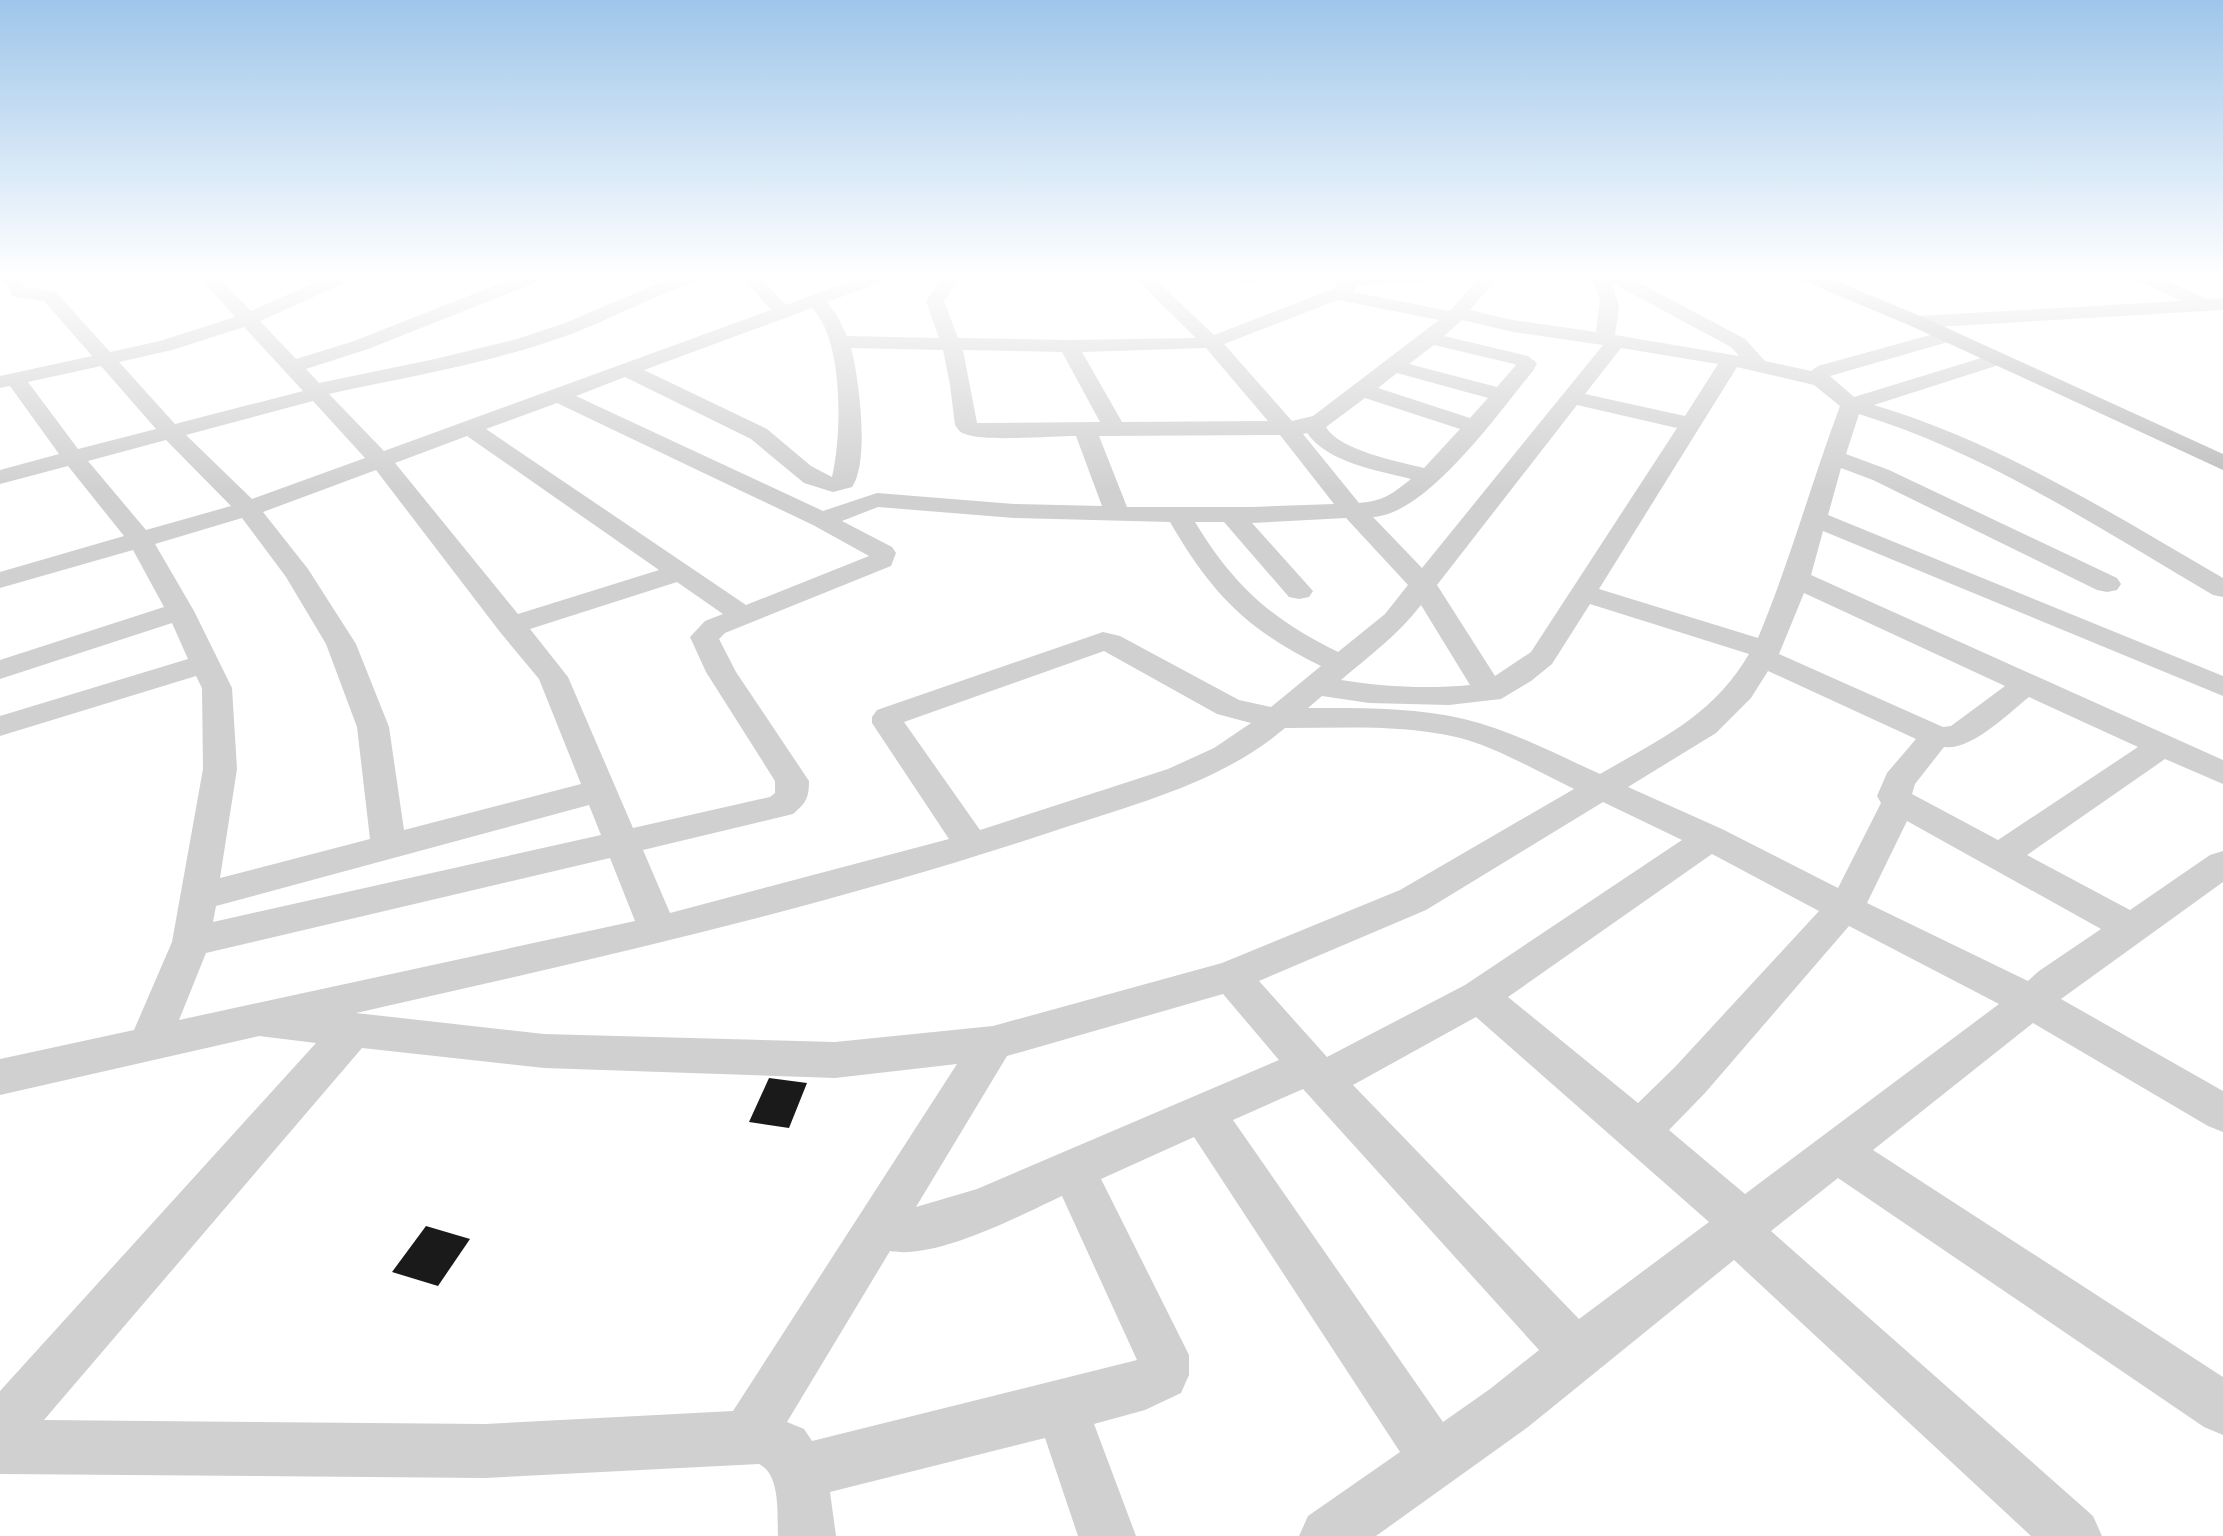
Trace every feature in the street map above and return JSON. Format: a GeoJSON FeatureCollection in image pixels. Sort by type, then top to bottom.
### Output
{"type":"FeatureCollection","features":[{"type":"Feature","properties":{"kind":"main road"},"geometry":{"type":"LineString","coordinates":[[1973,348],[2223,463]]}},
{"type":"Feature","properties":{"kind":"street"},"geometry":{"type":"LineString","coordinates":[[94,348],[171,433],[248,509],[298,575],[341,645],[375,737],[389,846]]}},
{"type":"Feature","properties":{"kind":"street"},"geometry":{"type":"LineString","coordinates":[[148,1045],[191,942],[200,897],[219,776],[217,688],[180,611],[140,540],[7,381],[158,348]]}},
{"type":"Feature","properties":{"kind":"street"},"geometry":{"type":"LineString","coordinates":[[276,348],[380,460],[556,686],[658,930]]}},
{"type":"Feature","properties":{"kind":"street"},"geometry":{"type":"LineString","coordinates":[[293,366],[352,348]]}},
{"type":"Feature","properties":{"kind":"street"},"geometry":{"type":"LineString","coordinates":[[0,477],[317,392],[500,348]]}},
{"type":"Feature","properties":{"kind":"street"},"geometry":{"type":"LineString","coordinates":[[0,580],[248,509],[688,348]]}},
{"type":"Feature","properties":{"kind":"street"},"geometry":{"type":"LineString","coordinates":[[628,370],[765,438],[816,481],[830,486],[843,482],[848,464],[847,374],[844,348]]}},
{"type":"Feature","properties":{"kind":"street"},"geometry":{"type":"LineString","coordinates":[[951,348],[962,382],[966,425],[972,429],[1286,428],[1314,424],[1418,348]]}},
{"type":"Feature","properties":{"kind":"street"},"geometry":{"type":"LineString","coordinates":[[1070,348],[1115,429]]}},
{"type":"Feature","properties":{"kind":"street"},"geometry":{"type":"LineString","coordinates":[[1216,348],[1286,428],[1353,512],[1422,584],[1490,692]]}},
{"type":"Feature","properties":{"kind":"street"},"geometry":{"type":"LineString","coordinates":[[829,517],[877,500],[1014,511],[1117,514],[1231,515],[1353,512],[1383,509],[1397,502],[1438,469],[1527,363],[1468,348]]}},
{"type":"Feature","properties":{"kind":"street"},"geometry":{"type":"LineString","coordinates":[[0,1077],[658,930],[972,845],[1180,777],[1226,755],[1299,702],[1395,620],[1570,397],[1602,348]]}},
{"type":"Feature","properties":{"kind":"street"},"geometry":{"type":"LineString","coordinates":[[1657,348],[1758,365],[1821,380],[1851,405],[1914,427],[2040,483],[2223,590]]}},
{"type":"Feature","properties":{"kind":"street"},"geometry":{"type":"LineString","coordinates":[[1742,348],[1758,365]]}},
{"type":"Feature","properties":{"kind":"street"},"geometry":{"type":"LineString","coordinates":[[1821,380],[1819,374],[1825,370],[1906,348]]}},
{"type":"Feature","properties":{"kind":"street"},"geometry":{"type":"LineString","coordinates":[[1851,405],[1998,359]]}},
{"type":"Feature","properties":{"kind":"street"},"geometry":{"type":"LineString","coordinates":[[972,845],[888,723],[888,717],[1103,641],[1122,647],[1228,706],[1248,713],[1299,702],[1369,694],[1449,696],[1490,692],[1520,675],[1542,658],[1730,362]]}},
{"type":"Feature","properties":{"kind":"street"},"geometry":{"type":"LineString","coordinates":[[1394,366],[1501,395]]}},
{"type":"Feature","properties":{"kind":"street"},"geometry":{"type":"LineString","coordinates":[[1362,390],[1474,426]]}},
{"type":"Feature","properties":{"kind":"street"},"geometry":{"type":"LineString","coordinates":[[191,942],[781,806],[792,797],[792,781],[708,646],[706,632],[882,560],[883,553],[829,517],[560,396]]}},
{"type":"Feature","properties":{"kind":"street"},"geometry":{"type":"LineString","coordinates":[[1570,397],[1690,424]]}},
{"type":"Feature","properties":{"kind":"street"},"geometry":{"type":"LineString","coordinates":[[262,1020],[544,1051],[835,1060],[993,1043],[1231,976],[1413,900],[1705,726],[1740,691],[1765,654],[1796,579],[1851,405]]}},
{"type":"Feature","properties":{"kind":"street"},"geometry":{"type":"LineString","coordinates":[[1314,424],[1320,435],[1328,442],[1346,451],[1429,477]]}},
{"type":"Feature","properties":{"kind":"street"},"geometry":{"type":"LineString","coordinates":[[470,428],[743,615]]}},
{"type":"Feature","properties":{"kind":"street"},"geometry":{"type":"LineString","coordinates":[[1084,429],[1117,514]]}},
{"type":"Feature","properties":{"kind":"street"},"geometry":{"type":"LineString","coordinates":[[1833,457],[1881,475],[2107,584]]}},
{"type":"Feature","properties":{"kind":"street"},"geometry":{"type":"LineString","coordinates":[[1178,514],[1215,573],[1248,609],[1294,643],[1343,666]]}},
{"type":"Feature","properties":{"kind":"street"},"geometry":{"type":"LineString","coordinates":[[1231,515],[1299,591]]}},
{"type":"Feature","properties":{"kind":"street"},"geometry":{"type":"LineString","coordinates":[[1814,518],[2223,687]]}},
{"type":"Feature","properties":{"kind":"street"},"geometry":{"type":"LineString","coordinates":[[510,626],[680,572]]}},
{"type":"Feature","properties":{"kind":"street"},"geometry":{"type":"LineString","coordinates":[[1796,579],[2223,773]]}},
{"type":"Feature","properties":{"kind":"street"},"geometry":{"type":"LineString","coordinates":[[1583,593],[1765,654],[1936,736],[1950,738],[1962,733],[2027,684]]}},
{"type":"Feature","properties":{"kind":"street"},"geometry":{"type":"LineString","coordinates":[[0,670],[180,611]]}},
{"type":"Feature","properties":{"kind":"street"},"geometry":{"type":"LineString","coordinates":[[0,726],[205,664]]}},
{"type":"Feature","properties":{"kind":"street"},"geometry":{"type":"LineString","coordinates":[[1299,702],[1461,728],[1611,784],[1710,838],[1849,900],[2040,994],[2223,1113]]}},
{"type":"Feature","properties":{"kind":"street"},"geometry":{"type":"LineString","coordinates":[[1936,736],[1899,781],[1894,796],[1899,802],[2130,927]]}},
{"type":"Feature","properties":{"kind":"street"},"geometry":{"type":"LineString","coordinates":[[1998,857],[2162,746]]}},
{"type":"Feature","properties":{"kind":"street"},"geometry":{"type":"LineString","coordinates":[[200,897],[599,791]]}},
{"type":"Feature","properties":{"kind":"street"},"geometry":{"type":"LineString","coordinates":[[1639,1131],[1690,1080],[1849,900],[1899,802]]}},
{"type":"Feature","properties":{"kind":"street"},"geometry":{"type":"LineString","coordinates":[[878,1227],[906,1232],[944,1223],[986,1208],[1203,1113],[1316,1073],[1479,996],[1710,838]]}},
{"type":"Feature","properties":{"kind":"street"},"geometry":{"type":"LineString","coordinates":[[1328,1536],[1509,1408],[1576,1353],[2040,994],[2130,927],[2221,867]]}},
{"type":"Feature","properties":{"kind":"street"},"geometry":{"type":"LineString","coordinates":[[1231,976],[1316,1073],[1576,1353]]}},
{"type":"Feature","properties":{"kind":"street"},"geometry":{"type":"LineString","coordinates":[[1479,996],[1639,1131],[1739,1227],[2073,1536]]}},
{"type":"Feature","properties":{"kind":"street"},"geometry":{"type":"LineString","coordinates":[[0,1431],[353,1030]]}},
{"type":"Feature","properties":{"kind":"street"},"geometry":{"type":"LineString","coordinates":[[747,1438],[993,1043]]}},
{"type":"Feature","properties":{"kind":"street"},"geometry":{"type":"LineString","coordinates":[[1203,1113],[1436,1460]]}},
{"type":"Feature","properties":{"kind":"street"},"geometry":{"type":"LineString","coordinates":[[1836,1151],[2223,1408]]}},
{"type":"Feature","properties":{"kind":"street"},"geometry":{"type":"LineString","coordinates":[[800,1472],[1061,1407],[1145,1384],[1163,1375],[1163,1355],[1073,1170]]}},
{"type":"Feature","properties":{"kind":"street"},"geometry":{"type":"LineString","coordinates":[[1061,1407],[1107,1536]]}},
{"type":"Feature","properties":{"kind":"street"},"geometry":{"type":"LineString","coordinates":[[0,1447],[485,1450],[760,1437],[785,1448],[800,1472],[807,1536]]}},
{"type":"Feature","properties":{"kind":"building"},"geometry":{"type":"Polygon","coordinates":[[[769,1078],[807,1083],[789,1128],[749,1122],[769,1078]]]}},
{"type":"Feature","properties":{"kind":"building"},"geometry":{"type":"Polygon","coordinates":[[[426,1226],[470,1239],[438,1286],[392,1272],[426,1226]]]}}]}
